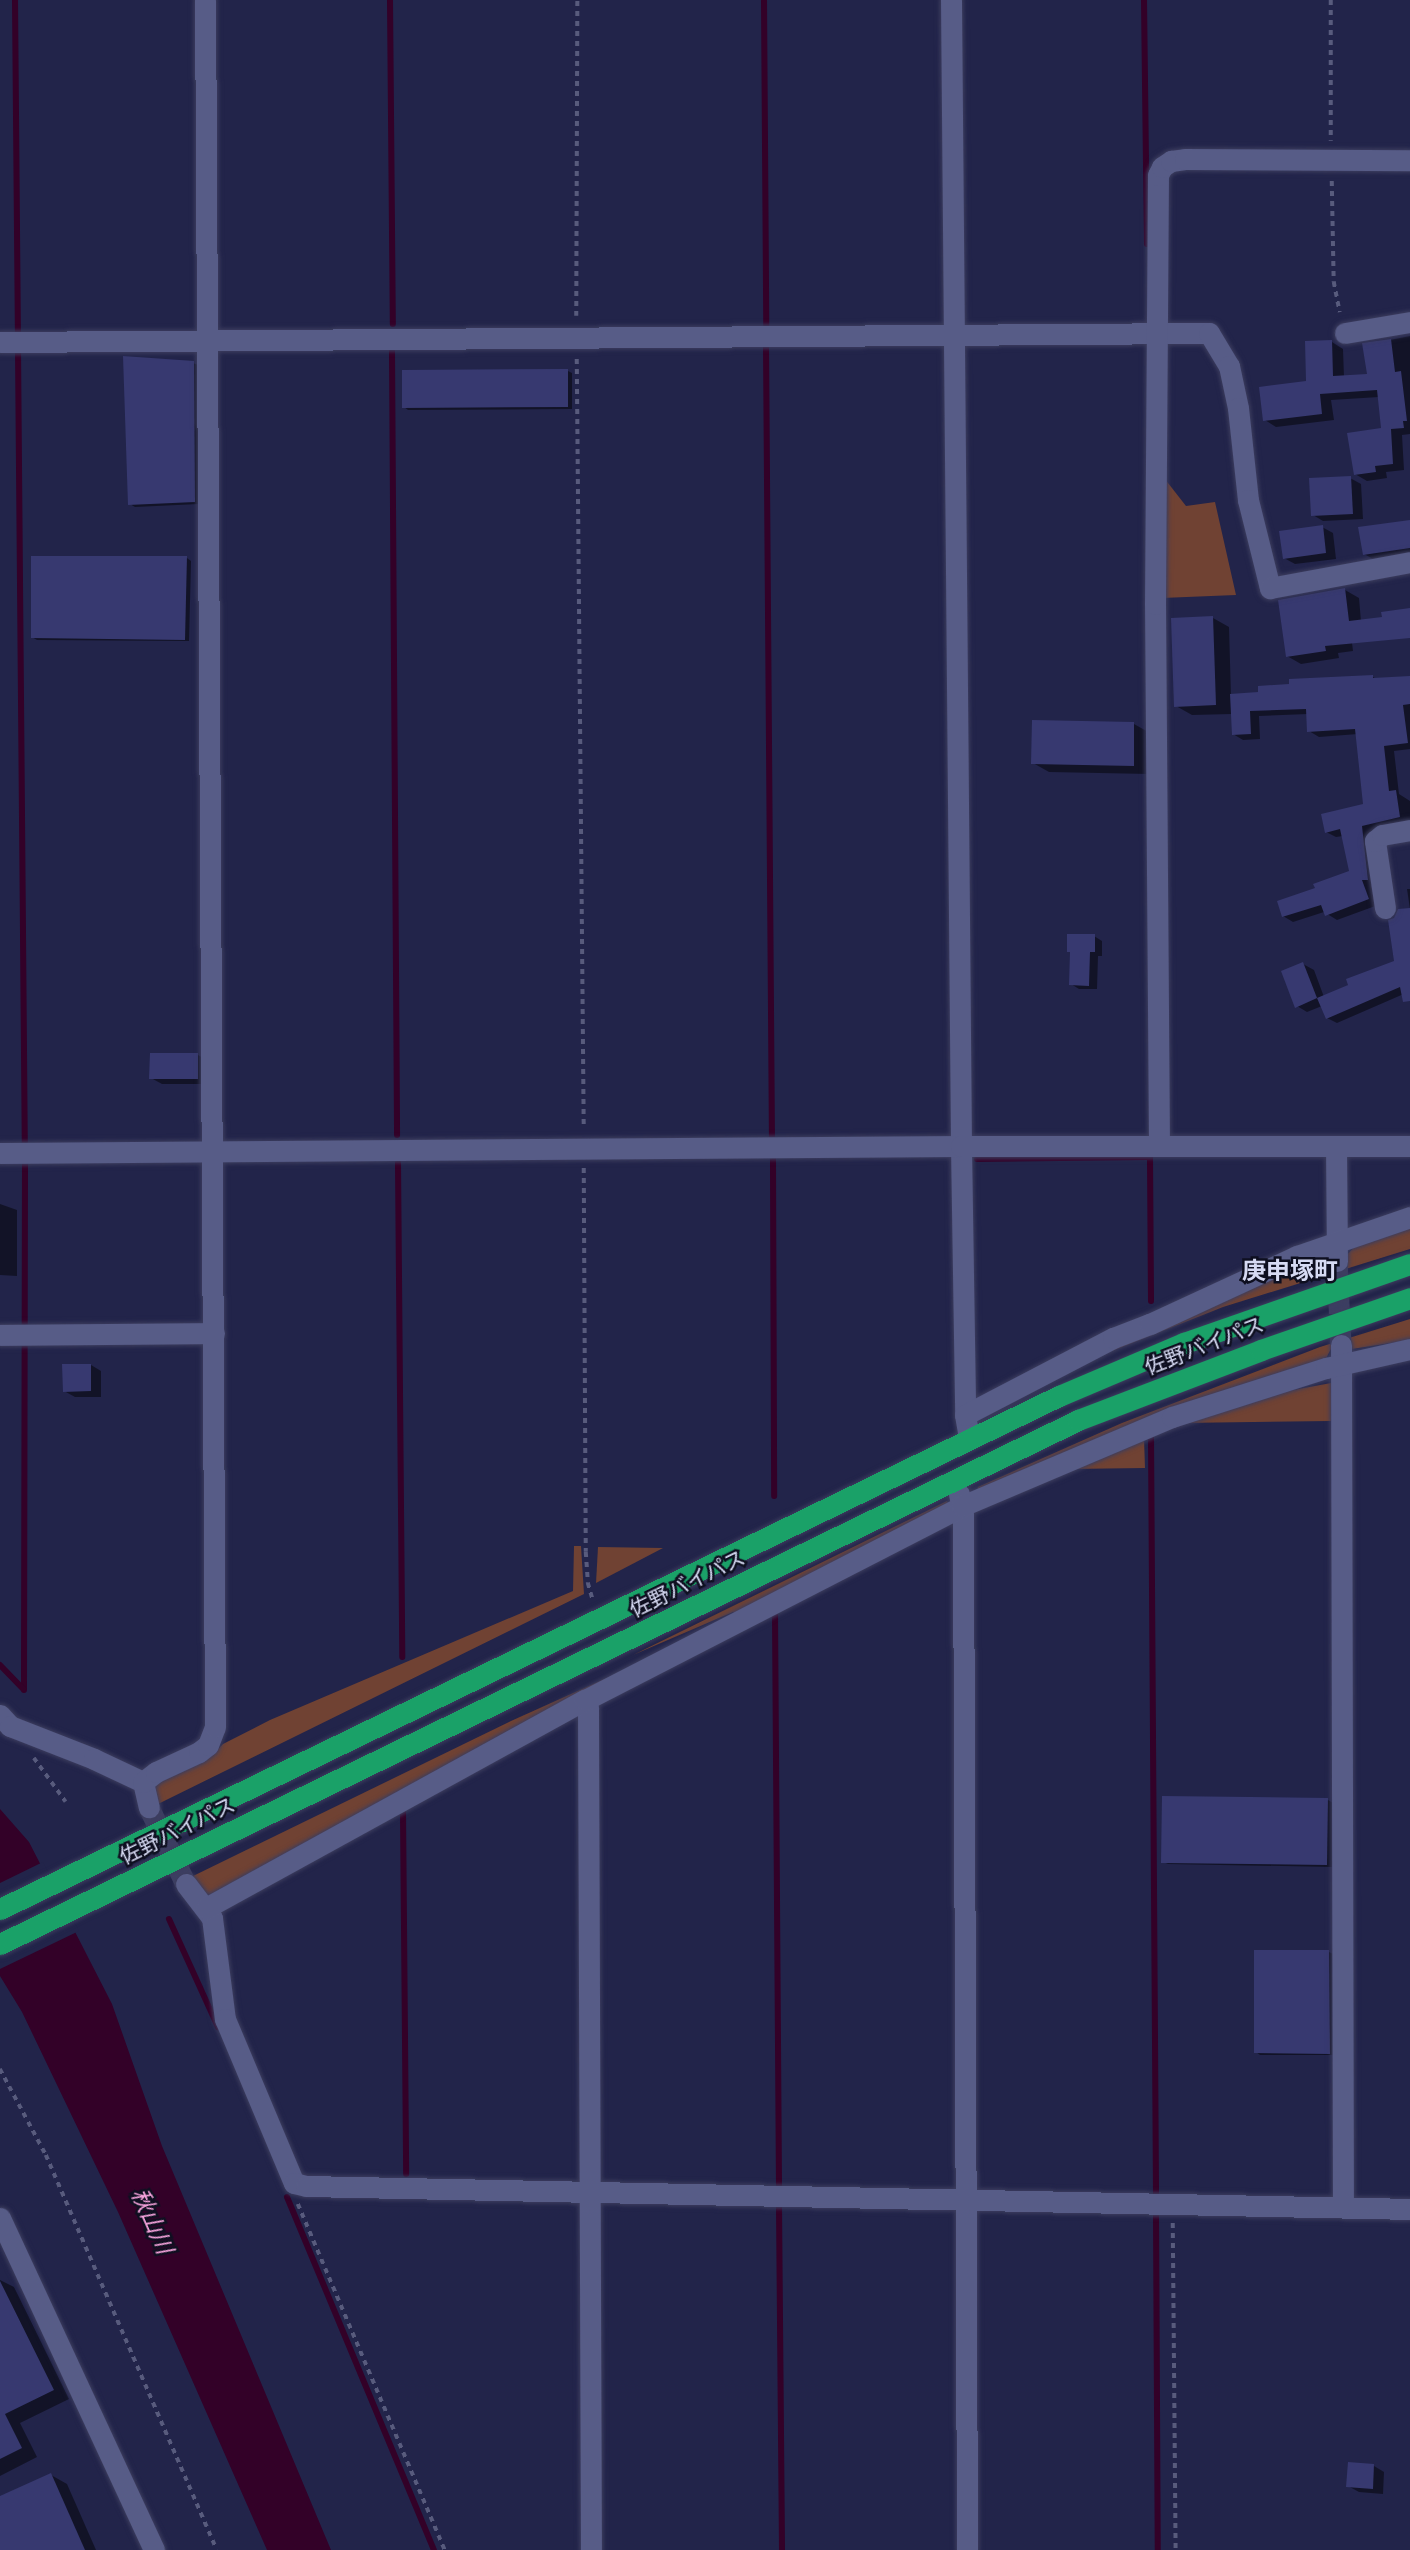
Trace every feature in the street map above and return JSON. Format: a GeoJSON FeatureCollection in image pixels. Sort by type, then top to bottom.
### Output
{"type":"FeatureCollection","features":[{"type":"Feature","properties":{"kind":"highway","name":"佐野バイパス"},"geometry":{"type":"LineString","coordinates":[[0,1909],[969,1438],[1184,1343],[1410,1264]]}},
{"type":"Feature","properties":{"kind":"highway","name":"佐野バイパス"},"geometry":{"type":"LineString","coordinates":[[0,1944],[952,1480],[1090,1416],[1261,1350],[1410,1298]]}},
{"type":"Feature","properties":{"kind":"street"},"geometry":{"type":"LineString","coordinates":[[143,1782],[156,1772],[199,1752],[208,1745],[215,1727],[214,1152],[205,0]]}},
{"type":"Feature","properties":{"kind":"street"},"geometry":{"type":"LineString","coordinates":[[951,0],[961,1146],[965,1415],[969,1438]]}},
{"type":"Feature","properties":{"kind":"street"},"geometry":{"type":"LineString","coordinates":[[1159,1146],[1155,617],[1158,176],[1162,167],[1171,161],[1185,159],[1410,160]]}},
{"type":"Feature","properties":{"kind":"street"},"geometry":{"type":"LineString","coordinates":[[1345,333],[1410,322]]}},
{"type":"Feature","properties":{"kind":"street"},"geometry":{"type":"LineString","coordinates":[[0,342],[1209,333],[1229,366],[1238,408],[1248,500],[1270,588],[1410,562]]}},
{"type":"Feature","properties":{"kind":"street"},"geometry":{"type":"LineString","coordinates":[[1385,908],[1375,841],[1382,835],[1410,830]]}},
{"type":"Feature","properties":{"kind":"street"},"geometry":{"type":"LineString","coordinates":[[0,1153],[961,1146],[1410,1146]]}},
{"type":"Feature","properties":{"kind":"street"},"geometry":{"type":"LineString","coordinates":[[1336,1146],[1337,1252]]}},
{"type":"Feature","properties":{"kind":"street"},"geometry":{"type":"LineString","coordinates":[[965,1415],[1113,1338],[1150,1324],[1297,1256],[1337,1252],[1410,1217]]}},
{"type":"Feature","properties":{"kind":"street"},"geometry":{"type":"LineString","coordinates":[[0,1335],[214,1333]]}},
{"type":"Feature","properties":{"kind":"street"},"geometry":{"type":"LineString","coordinates":[[206,1908],[585,1700],[962,1506],[1141,1428],[1340,1355],[1410,1349]]}},
{"type":"Feature","properties":{"kind":"street"},"geometry":{"type":"LineString","coordinates":[[1340,1355],[1343,2206]]}},
{"type":"Feature","properties":{"kind":"street"},"geometry":{"type":"LineString","coordinates":[[952,1480],[962,1506],[967,2550]]}},
{"type":"Feature","properties":{"kind":"street"},"geometry":{"type":"LineString","coordinates":[[585,1700],[589,1707],[588,2191],[591,2550]]}},
{"type":"Feature","properties":{"kind":"street"},"geometry":{"type":"LineString","coordinates":[[5,1720],[143,1782]]}},
{"type":"Feature","properties":{"kind":"street"},"geometry":{"type":"LineString","coordinates":[[143,1782],[149,1807]]}},
{"type":"Feature","properties":{"kind":"street"},"geometry":{"type":"LineString","coordinates":[[186,1884],[206,1908],[215,1937],[225,2019],[294,2183],[306,2186],[1410,2209]]}},
{"type":"Feature","properties":{"kind":"street"},"geometry":{"type":"LineString","coordinates":[[0,2218],[154,2550]]}},
{"type":"Feature","properties":{"kind":"path"},"geometry":{"type":"LineString","coordinates":[[577,0],[576,339],[586,1552],[588,1583],[601,1616]]}},
{"type":"Feature","properties":{"kind":"path"},"geometry":{"type":"LineString","coordinates":[[5,1720],[66,1802]]}},
{"type":"Feature","properties":{"kind":"path"},"geometry":{"type":"LineString","coordinates":[[0,2069],[46,2155],[217,2550]]}},
{"type":"Feature","properties":{"kind":"path"},"geometry":{"type":"LineString","coordinates":[[294,2183],[302,2218],[444,2550]]}},
{"type":"Feature","properties":{"kind":"path"},"geometry":{"type":"LineString","coordinates":[[1172,2204],[1175,2550]]}},
{"type":"Feature","properties":{"kind":"shaded area"},"geometry":{"type":"Polygon","coordinates":[[[1161,474],[1186,506],[1215,502],[1236,595],[1162,598],[1161,474]]]}},
{"type":"Feature","properties":{"kind":"shaded area"},"geometry":{"type":"Polygon","coordinates":[[[1410,1222],[1410,1249],[1223,1307],[1107,1353],[995,1405],[1116,1344],[1322,1256],[1332,1263],[1343,1259],[1361,1240],[1410,1222]]]}},
{"type":"Feature","properties":{"kind":"shaded area"},"geometry":{"type":"Polygon","coordinates":[[[1410,1319],[1410,1340],[1352,1349],[1349,1344],[1331,1349],[1324,1362],[977,1491],[978,1487],[1122,1423],[1320,1347],[1410,1319]]]}},
{"type":"Feature","properties":{"kind":"shaded area"},"geometry":{"type":"Polygon","coordinates":[[[1331,1383],[1331,1421],[1180,1423],[1260,1396],[1331,1383]]]}},
{"type":"Feature","properties":{"kind":"shaded area"},"geometry":{"type":"Polygon","coordinates":[[[1144,1438],[1145,1468],[1069,1469],[1144,1438]]]}},
{"type":"Feature","properties":{"kind":"shaded area"},"geometry":{"type":"Polygon","coordinates":[[[947,1501],[949,1505],[738,1614],[733,1612],[633,1655],[947,1501]]]}},
{"type":"Feature","properties":{"kind":"shaded area"},"geometry":{"type":"Polygon","coordinates":[[[574,1546],[581,1546],[584,1594],[156,1805],[154,1787],[166,1775],[216,1751],[223,1744],[270,1720],[573,1591],[574,1546]]]}},
{"type":"Feature","properties":{"kind":"shaded area"},"geometry":{"type":"Polygon","coordinates":[[[598,1547],[663,1548],[596,1583],[598,1547]]]}},
{"type":"Feature","properties":{"kind":"shaded area"},"geometry":{"type":"Polygon","coordinates":[[[680,1645],[209,1895],[201,1893],[191,1877],[511,1721],[680,1645]]]}},
{"type":"Feature","properties":{"kind":"water","name":"秋山川"},"geometry":{"type":"Polygon","coordinates":[[[0,1809],[29,1842],[112,2004],[162,2146],[331,2550],[267,2550],[118,2212],[22,2012],[0,1976],[0,1809]]]}},
{"type":"Feature","properties":{"kind":"pier"},"geometry":{"type":"Polygon","coordinates":[[[43,1862],[79,1931],[0,1969],[0,1883],[43,1862]]]}},
{"type":"Feature","properties":{"kind":"building"},"geometry":{"type":"Polygon","coordinates":[[[1391,339],[1395,372],[1401,371],[1407,421],[1403,421],[1404,428],[1391,429],[1393,464],[1375,466],[1376,472],[1354,475],[1347,433],[1381,428],[1377,390],[1320,394],[1322,414],[1263,421],[1259,387],[1306,381],[1305,341],[1332,340],[1333,376],[1367,374],[1362,343],[1391,339]]]}},
{"type":"Feature","properties":{"kind":"building"},"geometry":{"type":"Polygon","coordinates":[[[123,356],[194,361],[195,502],[128,505],[123,356]]]}},
{"type":"Feature","properties":{"kind":"building"},"geometry":{"type":"Polygon","coordinates":[[[568,369],[568,407],[402,408],[402,370],[568,369]]]}},
{"type":"Feature","properties":{"kind":"building"},"geometry":{"type":"Polygon","coordinates":[[[1351,476],[1353,514],[1311,516],[1309,478],[1351,476]]]}},
{"type":"Feature","properties":{"kind":"building"},"geometry":{"type":"Polygon","coordinates":[[[1410,520],[1410,548],[1363,555],[1358,527],[1410,520]]]}},
{"type":"Feature","properties":{"kind":"building"},"geometry":{"type":"Polygon","coordinates":[[[1323,525],[1326,553],[1283,559],[1279,531],[1323,525]]]}},
{"type":"Feature","properties":{"kind":"building"},"geometry":{"type":"Polygon","coordinates":[[[31,556],[187,556],[185,640],[31,638],[31,556]]]}},
{"type":"Feature","properties":{"kind":"building"},"geometry":{"type":"Polygon","coordinates":[[[1345,588],[1349,621],[1382,617],[1381,612],[1410,608],[1410,638],[1325,646],[1326,651],[1286,657],[1278,600],[1345,588]]]}},
{"type":"Feature","properties":{"kind":"building"},"geometry":{"type":"Polygon","coordinates":[[[1213,616],[1216,705],[1174,707],[1171,618],[1213,616]]]}},
{"type":"Feature","properties":{"kind":"building"},"geometry":{"type":"Polygon","coordinates":[[[1373,675],[1373,678],[1410,676],[1410,704],[1403,705],[1408,743],[1384,746],[1389,791],[1396,790],[1400,817],[1362,826],[1368,880],[1362,880],[1369,899],[1325,916],[1321,905],[1282,917],[1277,901],[1315,888],[1313,884],[1349,871],[1340,829],[1325,833],[1321,814],[1363,804],[1355,729],[1307,732],[1306,709],[1250,711],[1251,734],[1232,735],[1230,694],[1258,692],[1258,686],[1289,684],[1289,679],[1373,675]]]}},
{"type":"Feature","properties":{"kind":"building"},"geometry":{"type":"Polygon","coordinates":[[[1032,720],[1134,722],[1134,766],[1031,764],[1032,720]]]}},
{"type":"Feature","properties":{"kind":"building"},"geometry":{"type":"Polygon","coordinates":[[[1410,908],[1410,1001],[1403,1002],[1400,987],[1326,1019],[1317,998],[1348,985],[1346,979],[1394,961],[1388,920],[1394,918],[1398,909],[1410,908]]]}},
{"type":"Feature","properties":{"kind":"building"},"geometry":{"type":"Polygon","coordinates":[[[1067,934],[1095,934],[1095,952],[1090,952],[1089,986],[1069,985],[1070,952],[1067,952],[1067,934]]]}},
{"type":"Feature","properties":{"kind":"building"},"geometry":{"type":"Polygon","coordinates":[[[1303,962],[1317,998],[1295,1008],[1281,971],[1303,962]]]}},
{"type":"Feature","properties":{"kind":"building"},"geometry":{"type":"Polygon","coordinates":[[[150,1053],[198,1053],[198,1079],[149,1079],[150,1053]]]}},
{"type":"Feature","properties":{"kind":"building"},"geometry":{"type":"Polygon","coordinates":[[[62,1364],[91,1364],[91,1391],[63,1392],[62,1364]]]}},
{"type":"Feature","properties":{"kind":"building"},"geometry":{"type":"Polygon","coordinates":[[[1162,1796],[1328,1798],[1327,1865],[1161,1863],[1162,1796]]]}},
{"type":"Feature","properties":{"kind":"building"},"geometry":{"type":"Polygon","coordinates":[[[1254,1950],[1329,1950],[1330,2054],[1254,2053],[1254,1950]]]}},
{"type":"Feature","properties":{"kind":"building"},"geometry":{"type":"Polygon","coordinates":[[[0,2281],[54,2390],[5,2414],[22,2448],[0,2459],[0,2281]]]}},
{"type":"Feature","properties":{"kind":"building"},"geometry":{"type":"Polygon","coordinates":[[[1348,2462],[1374,2464],[1373,2489],[1346,2487],[1348,2462]]]}},
{"type":"Feature","properties":{"kind":"building"},"geometry":{"type":"Polygon","coordinates":[[[51,2473],[85,2550],[0,2550],[0,2496],[51,2473]]]}},
{"type":"Feature","properties":{"kind":"waterway"},"geometry":{"type":"LineString","coordinates":[[15,0],[18,331]]}},
{"type":"Feature","properties":{"kind":"waterway"},"geometry":{"type":"LineString","coordinates":[[390,0],[393,324]]}},
{"type":"Feature","properties":{"kind":"waterway"},"geometry":{"type":"LineString","coordinates":[[764,0],[766,326]]}},
{"type":"Feature","properties":{"kind":"waterway"},"geometry":{"type":"LineString","coordinates":[[1144,0],[1147,244]]}},
{"type":"Feature","properties":{"kind":"waterway"},"geometry":{"type":"LineString","coordinates":[[766,345],[772,1138]]}},
{"type":"Feature","properties":{"kind":"waterway"},"geometry":{"type":"LineString","coordinates":[[18,349],[25,1162],[24,1690]]}},
{"type":"Feature","properties":{"kind":"waterway"},"geometry":{"type":"LineString","coordinates":[[392,351],[397,1135]]}},
{"type":"Feature","properties":{"kind":"waterway"},"geometry":{"type":"LineString","coordinates":[[977,1159],[1150,1157],[1151,1301]]}},
{"type":"Feature","properties":{"kind":"waterway"},"geometry":{"type":"LineString","coordinates":[[773,1159],[774,1496]]}},
{"type":"Feature","properties":{"kind":"waterway"},"geometry":{"type":"LineString","coordinates":[[398,1163],[402,1657]]}},
{"type":"Feature","properties":{"kind":"waterway"},"geometry":{"type":"LineString","coordinates":[[1151,1436],[1156,2194]]}},
{"type":"Feature","properties":{"kind":"waterway"},"geometry":{"type":"LineString","coordinates":[[775,1613],[779,2185]]}},
{"type":"Feature","properties":{"kind":"waterway"},"geometry":{"type":"LineString","coordinates":[[0,1665],[23,1689]]}},
{"type":"Feature","properties":{"kind":"waterway"},"geometry":{"type":"LineString","coordinates":[[403,1810],[406,2174]]}},
{"type":"Feature","properties":{"kind":"waterway"},"geometry":{"type":"LineString","coordinates":[[169,1919],[218,2027]]}},
{"type":"Feature","properties":{"kind":"waterway"},"geometry":{"type":"LineString","coordinates":[[287,2197],[434,2550]]}},
{"type":"Feature","properties":{"kind":"waterway"},"geometry":{"type":"LineString","coordinates":[[779,2205],[782,2550]]}},
{"type":"Feature","properties":{"kind":"waterway"},"geometry":{"type":"LineString","coordinates":[[1156,2214],[1158,2550]]}},
{"type":"Feature","properties":{"kind":"tunnel"},"geometry":{"type":"LineString","coordinates":[[1337,1261],[1341,1345]]}},
{"type":"Feature","properties":{"kind":"tunnel"},"geometry":{"type":"LineString","coordinates":[[149,1807],[186,1884]]}},
{"type":"Feature","properties":{"kind":"district","name":"庚申塚町"},"geometry":{"type":"Point","coordinates":[1290,1271]}}]}
